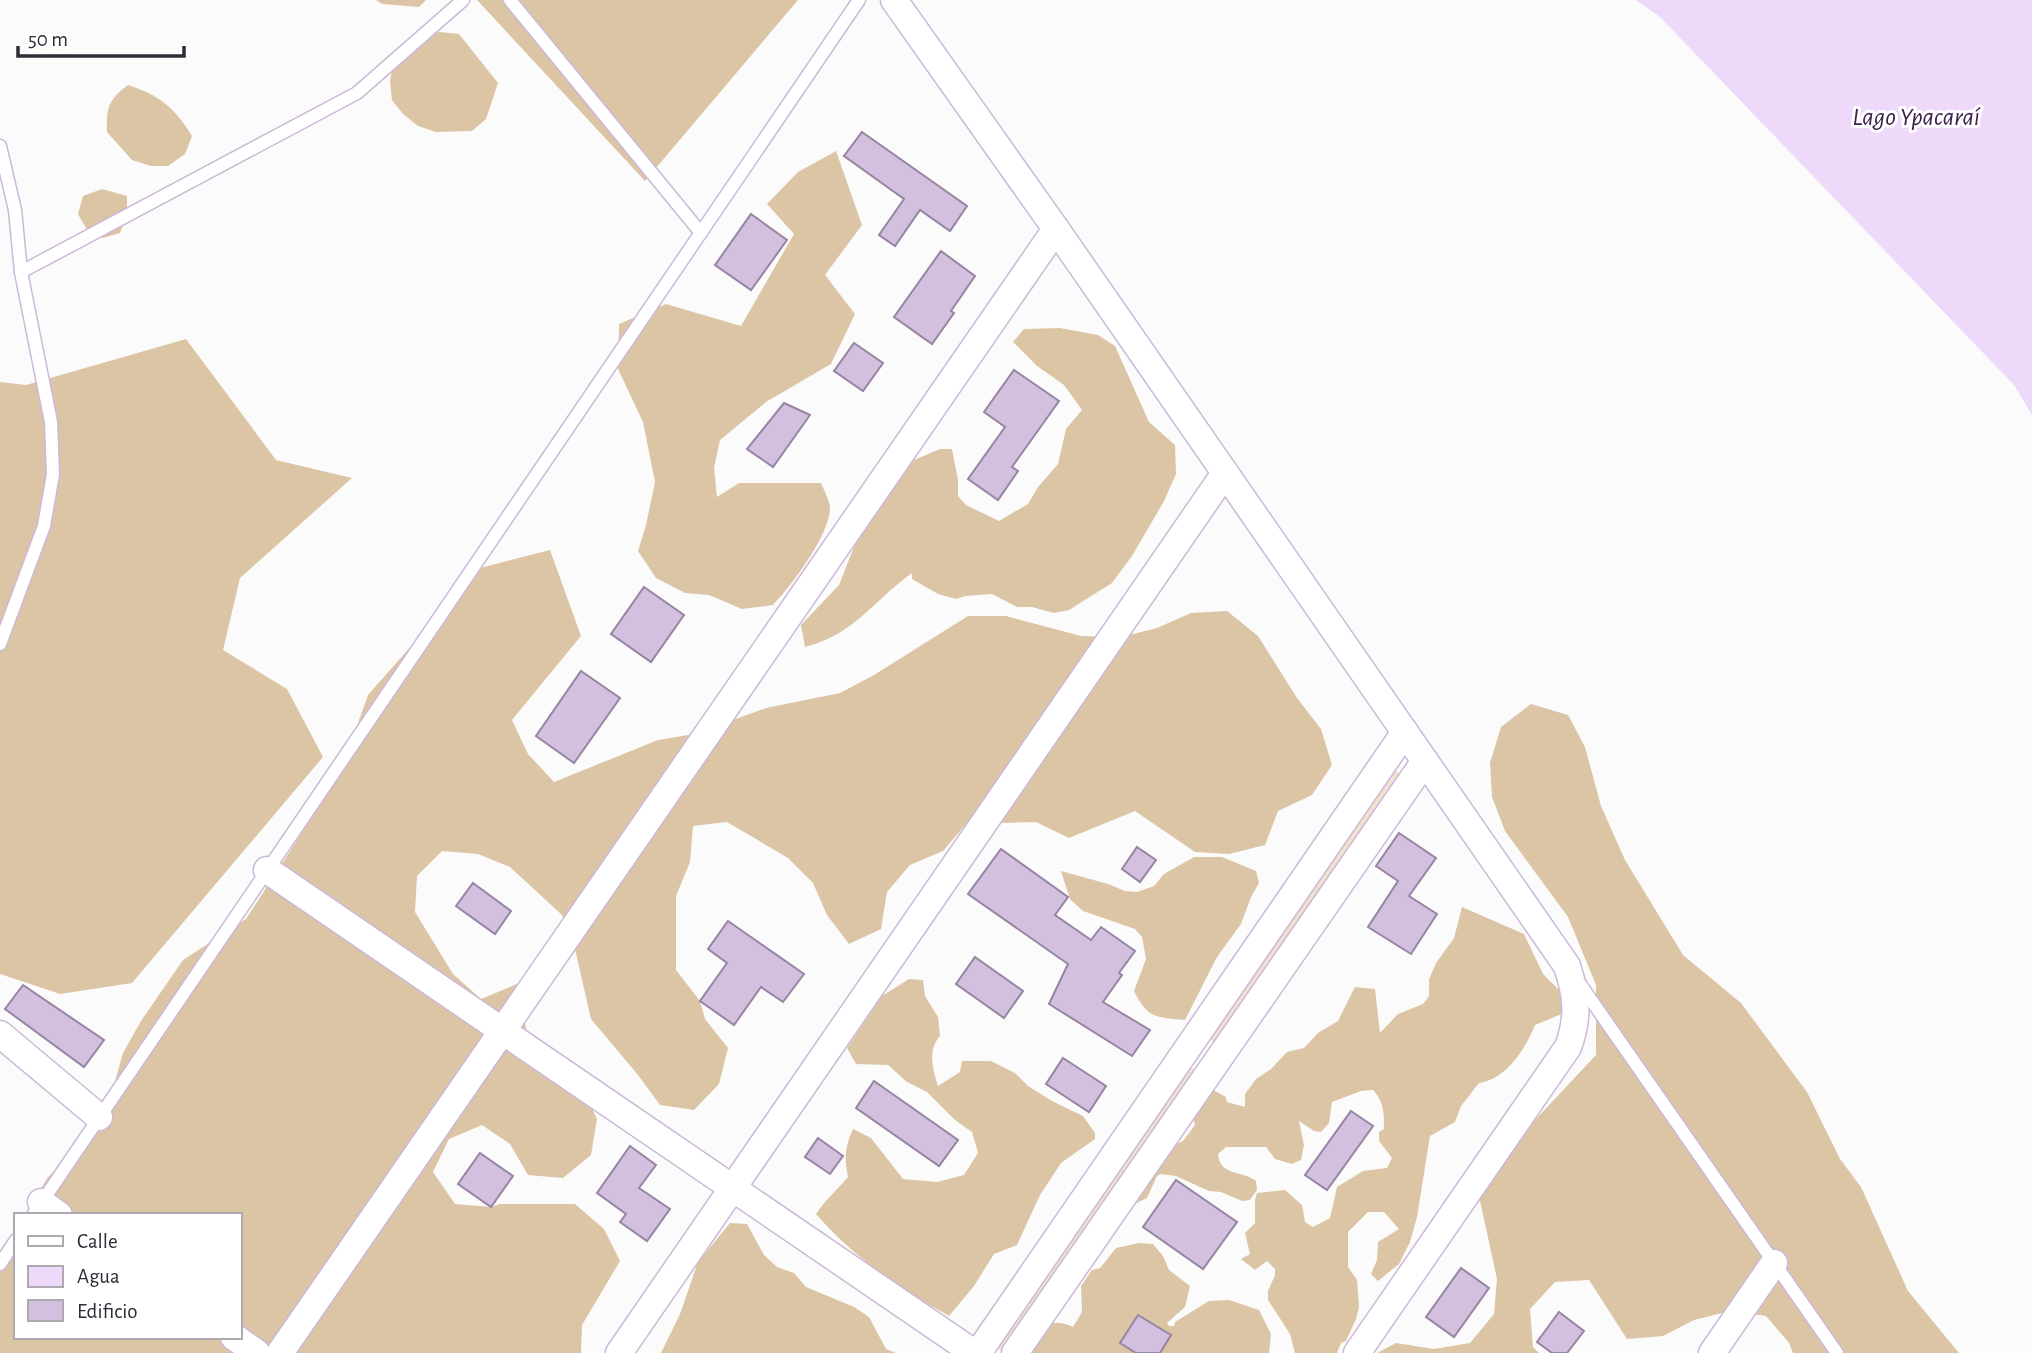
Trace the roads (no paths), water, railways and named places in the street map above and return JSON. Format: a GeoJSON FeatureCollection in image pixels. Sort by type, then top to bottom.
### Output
{"type":"FeatureCollection","features":[{"type":"Feature","properties":{"kind":"street"},"geometry":{"type":"LineString","coordinates":[[894,0],[1567,966],[1577,1007],[1575,1028],[1568,1047],[1357,1353]]}},
{"type":"Feature","properties":{"kind":"street"},"geometry":{"type":"LineString","coordinates":[[280,1353],[1056,229]]}},
{"type":"Feature","properties":{"kind":"street"},"geometry":{"type":"LineString","coordinates":[[619,1353],[1225,473]]}},
{"type":"Feature","properties":{"kind":"street"},"geometry":{"type":"LineString","coordinates":[[1015,1353],[1405,732]]}},
{"type":"Feature","properties":{"kind":"street"},"geometry":{"type":"LineString","coordinates":[[267,870],[976,1353],[1425,761]]}},
{"type":"Feature","properties":{"kind":"street"},"geometry":{"type":"LineString","coordinates":[[0,1034],[99,1118]]}},
{"type":"Feature","properties":{"kind":"street"},"geometry":{"type":"LineString","coordinates":[[1712,1353],[1774,1263]]}},
{"type":"Feature","properties":{"kind":"street"},"geometry":{"type":"LineString","coordinates":[[237,1339],[257,1353]]}},
{"type":"Feature","properties":{"kind":"lane"},"geometry":{"type":"LineString","coordinates":[[21,272],[357,93],[463,0]]}},
{"type":"Feature","properties":{"kind":"lane"},"geometry":{"type":"LineString","coordinates":[[510,0],[701,233]]}},
{"type":"Feature","properties":{"kind":"lane"},"geometry":{"type":"LineString","coordinates":[[45,1211],[99,1118],[859,0]]}},
{"type":"Feature","properties":{"kind":"lane"},"geometry":{"type":"LineString","coordinates":[[0,146],[15,210],[21,272],[51,422],[52,474],[44,526],[0,644]]}},
{"type":"Feature","properties":{"kind":"lane"},"geometry":{"type":"LineString","coordinates":[[1567,966],[1837,1353]]}},
{"type":"Feature","properties":{"kind":"lane"},"geometry":{"type":"LineString","coordinates":[[0,1264],[14,1243]]}},
{"type":"Feature","properties":{"kind":"water","name":"Lago Ypacaraí"},"geometry":{"type":"Polygon","coordinates":[[[1636,0],[2032,0],[2032,415],[2014,385],[1660,17],[1636,0]]]}}]}
